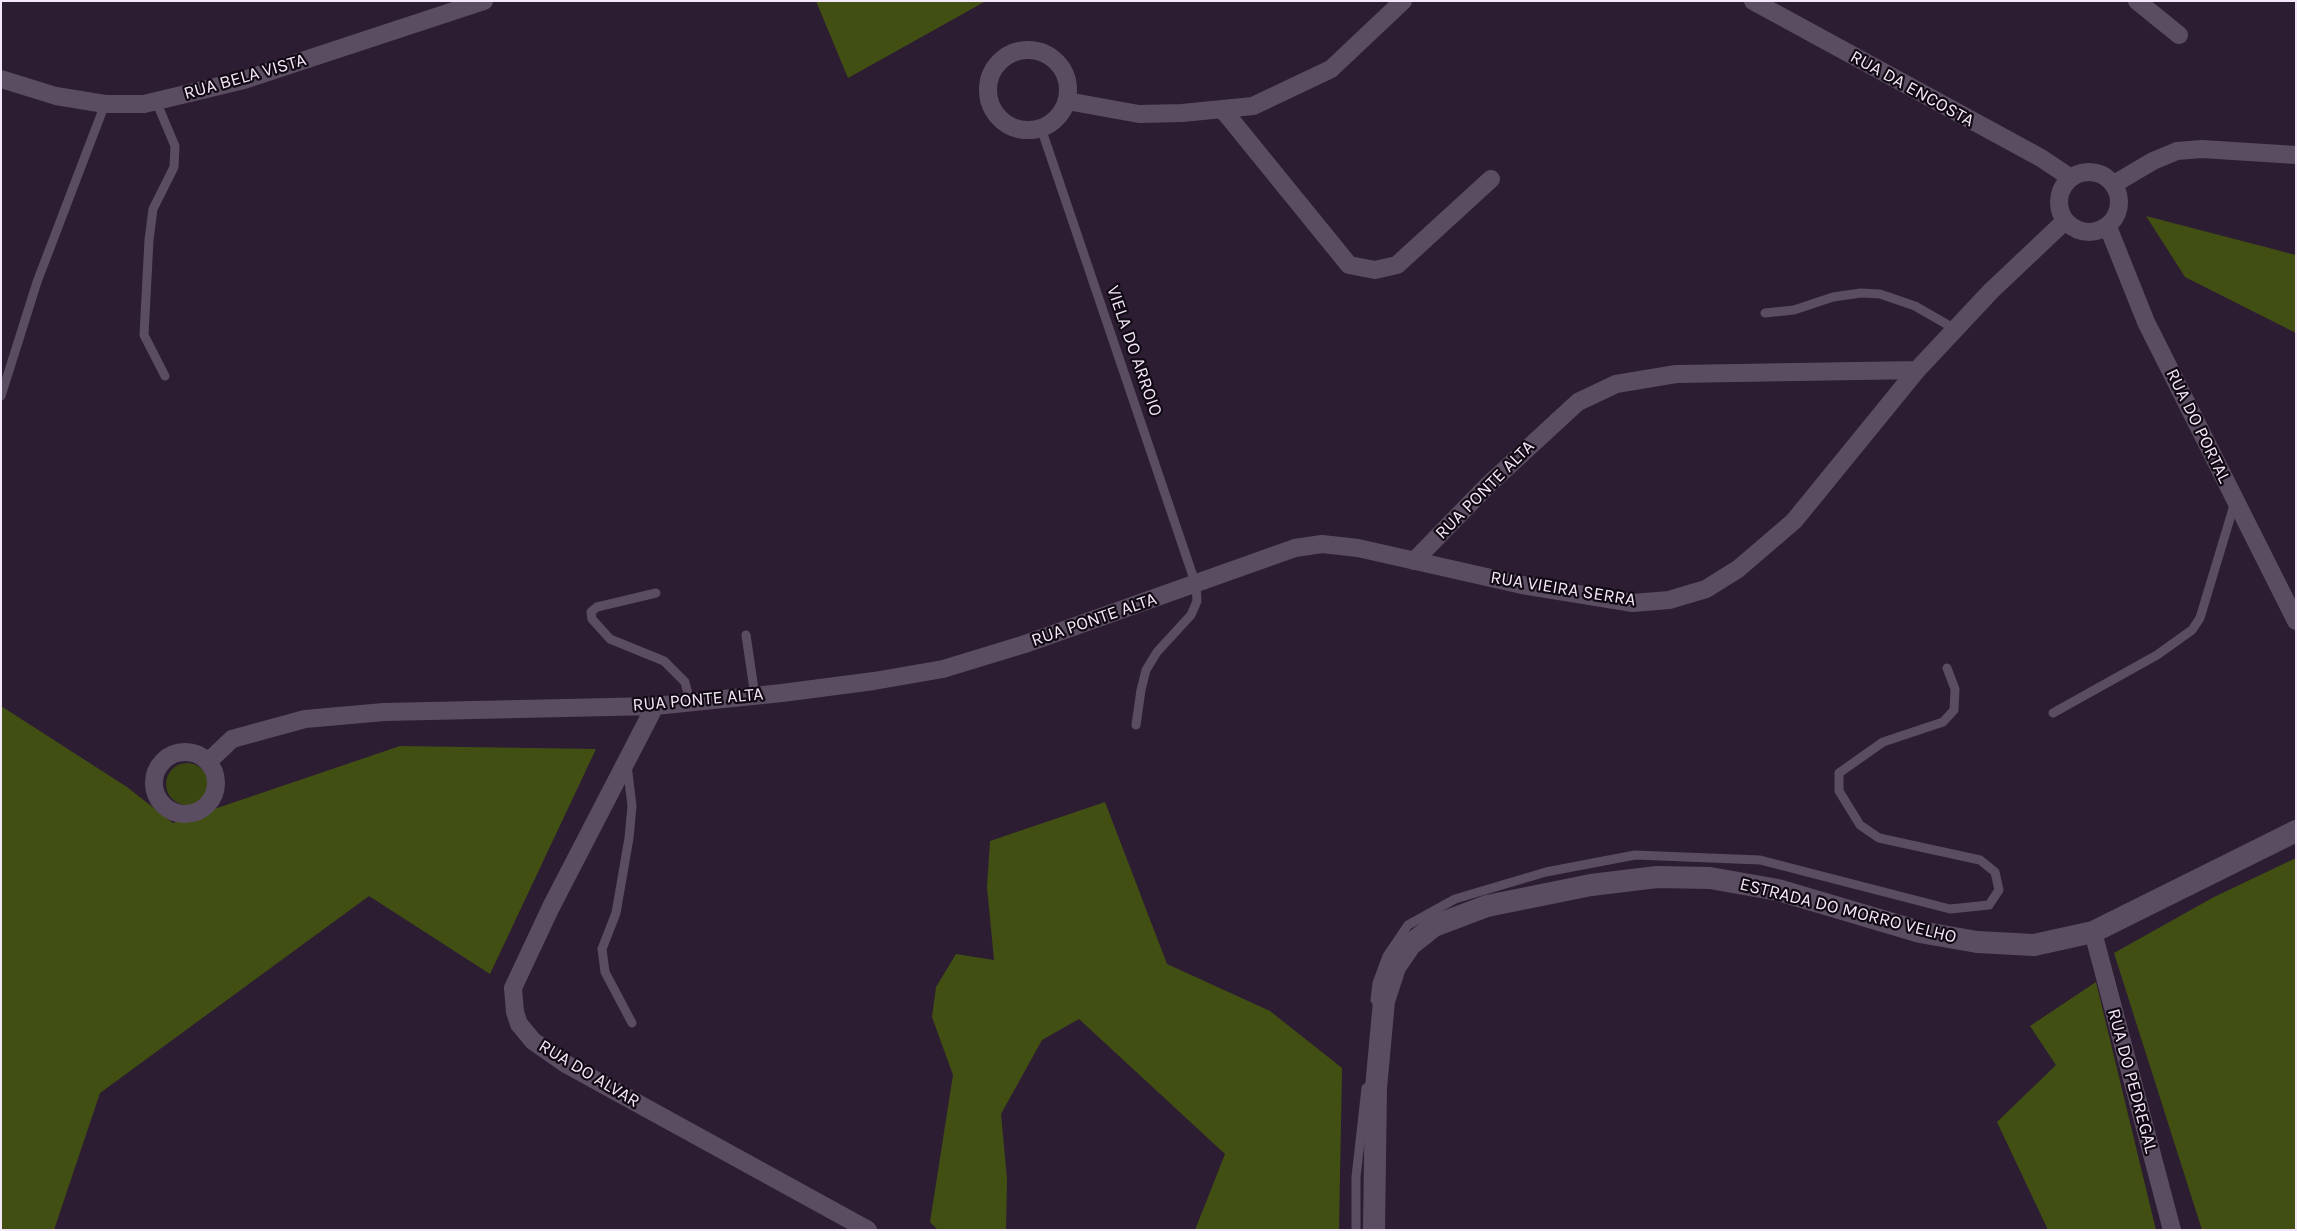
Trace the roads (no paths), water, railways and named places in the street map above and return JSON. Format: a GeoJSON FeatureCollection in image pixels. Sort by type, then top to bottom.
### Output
{"type":"FeatureCollection","features":[{"type":"Feature","properties":{"kind":"street","name":"RUA BELA VISTA"},"geometry":{"type":"LineString","coordinates":[[1,79],[56,96],[105,104],[144,104],[244,80],[484,1]]}},
{"type":"Feature","properties":{"kind":"street"},"geometry":{"type":"LineString","coordinates":[[1067,102],[1139,114],[1223,110],[1253,106],[1331,69],[1402,1]]}},
{"type":"Feature","properties":{"kind":"street","name":"RUA DA ENCOSTA"},"geometry":{"type":"LineString","coordinates":[[1753,1],[2041,158],[2071,178]]}},
{"type":"Feature","properties":{"kind":"street"},"geometry":{"type":"LineString","coordinates":[[2137,1],[2179,35]]}},
{"type":"Feature","properties":{"kind":"street"},"geometry":{"type":"LineString","coordinates":[[1026,50],[1041,52],[1054,60],[1064,72],[1068,86],[1067,102],[1057,118],[1041,128],[1026,130],[1011,126],[999,118],[991,105],[988,90],[991,75],[1000,62],[1012,53],[1026,50]]}},
{"type":"Feature","properties":{"kind":"street"},"geometry":{"type":"LineString","coordinates":[[1223,110],[1349,265],[1375,270],[1397,265],[1492,179]]}},
{"type":"Feature","properties":{"kind":"street"},"geometry":{"type":"LineString","coordinates":[[2114,184],[2153,161],[2177,151],[2202,150],[2296,155]]}},
{"type":"Feature","properties":{"kind":"street"},"geometry":{"type":"LineString","coordinates":[[2088,172],[2107,177],[2114,184],[2120,202],[2114,220],[2108,227],[2100,232],[2090,233],[2072,228],[2065,221],[2060,213],[2060,194],[2071,178],[2088,172]]}},
{"type":"Feature","properties":{"kind":"street","name":"RUA VIEIRA SERRA"},"geometry":{"type":"LineString","coordinates":[[1414,561],[1522,585],[1634,603],[1669,600],[1706,589],[1738,570],[1794,521],[1917,370],[1991,292],[2065,221]]}},
{"type":"Feature","properties":{"kind":"street","name":"RUA DO PORTAL"},"geometry":{"type":"LineString","coordinates":[[2108,227],[2146,322],[2296,621]]}},
{"type":"Feature","properties":{"kind":"street","name":"RUA PONTE ALTA"},"geometry":{"type":"LineString","coordinates":[[209,762],[232,739],[305,719],[384,712],[655,706],[874,681],[943,669],[1025,644],[1196,585],[1295,548],[1322,544],[1358,548],[1414,561],[1488,485],[1578,402],[1616,384],[1676,374],[1917,370]]}},
{"type":"Feature","properties":{"kind":"street","name":"RUA DO ALVAR"},"geometry":{"type":"LineString","coordinates":[[655,706],[551,907],[513,988],[515,1012],[519,1024],[533,1041],[566,1064],[868,1230]]}},
{"type":"Feature","properties":{"kind":"street","name":"ESTRADA DO MORRO VELHO"},"geometry":{"type":"LineString","coordinates":[[1374,1230],[1376,1088],[1384,1001],[1395,966],[1410,945],[1434,926],[1487,906],[1591,885],[1657,877],[1710,878],[1778,890],[1920,932],[1977,942],[2034,945],[2093,932],[2296,831]]}},
{"type":"Feature","properties":{"kind":"street","name":"RUA DO PEDREGAL"},"geometry":{"type":"LineString","coordinates":[[2093,932],[2172,1230]]}},
{"type":"Feature","properties":{"kind":"lane"},"geometry":{"type":"LineString","coordinates":[[156,101],[175,146],[174,168],[153,209],[149,240],[144,335],[165,376]]}},
{"type":"Feature","properties":{"kind":"lane"},"geometry":{"type":"LineString","coordinates":[[1,396],[37,282],[105,104]]}},
{"type":"Feature","properties":{"kind":"lane","name":"VIELA DO ARROIO"},"geometry":{"type":"LineString","coordinates":[[1041,128],[1196,585]]}},
{"type":"Feature","properties":{"kind":"lane"},"geometry":{"type":"LineString","coordinates":[[1765,314],[1794,310],[1833,297],[1861,292],[1880,294],[1915,306],[1955,329]]}},
{"type":"Feature","properties":{"kind":"lane"},"geometry":{"type":"LineString","coordinates":[[2053,713],[2157,655],[2192,630],[2200,618],[2235,501]]}},
{"type":"Feature","properties":{"kind":"lane"},"geometry":{"type":"LineString","coordinates":[[1136,725],[1146,670],[1157,652],[1192,615],[1197,601],[1196,585]]}},
{"type":"Feature","properties":{"kind":"lane"},"geometry":{"type":"LineString","coordinates":[[656,593],[597,608],[591,612],[592,620],[610,638],[664,661],[685,682],[690,702]]}},
{"type":"Feature","properties":{"kind":"lane"},"geometry":{"type":"LineString","coordinates":[[746,635],[755,696]]}},
{"type":"Feature","properties":{"kind":"lane"},"geometry":{"type":"LineString","coordinates":[[1369,1060],[1377,982],[1387,956],[1408,925],[1455,899],[1546,872],[1634,855],[1760,860],[1950,909],[1989,905],[1999,890],[1995,872],[1980,860],[1878,838],[1860,825],[1839,791],[1837,780],[1839,773],[1883,742],[1943,722],[1954,710],[1955,689],[1947,668]]}},
{"type":"Feature","properties":{"kind":"lane"},"geometry":{"type":"LineString","coordinates":[[627,760],[632,806],[629,838],[616,913],[602,949],[605,972],[632,1023]]}},
{"type":"Feature","properties":{"kind":"lane"},"geometry":{"type":"LineString","coordinates":[[1356,1230],[1356,1177],[1367,1080]]}}]}
